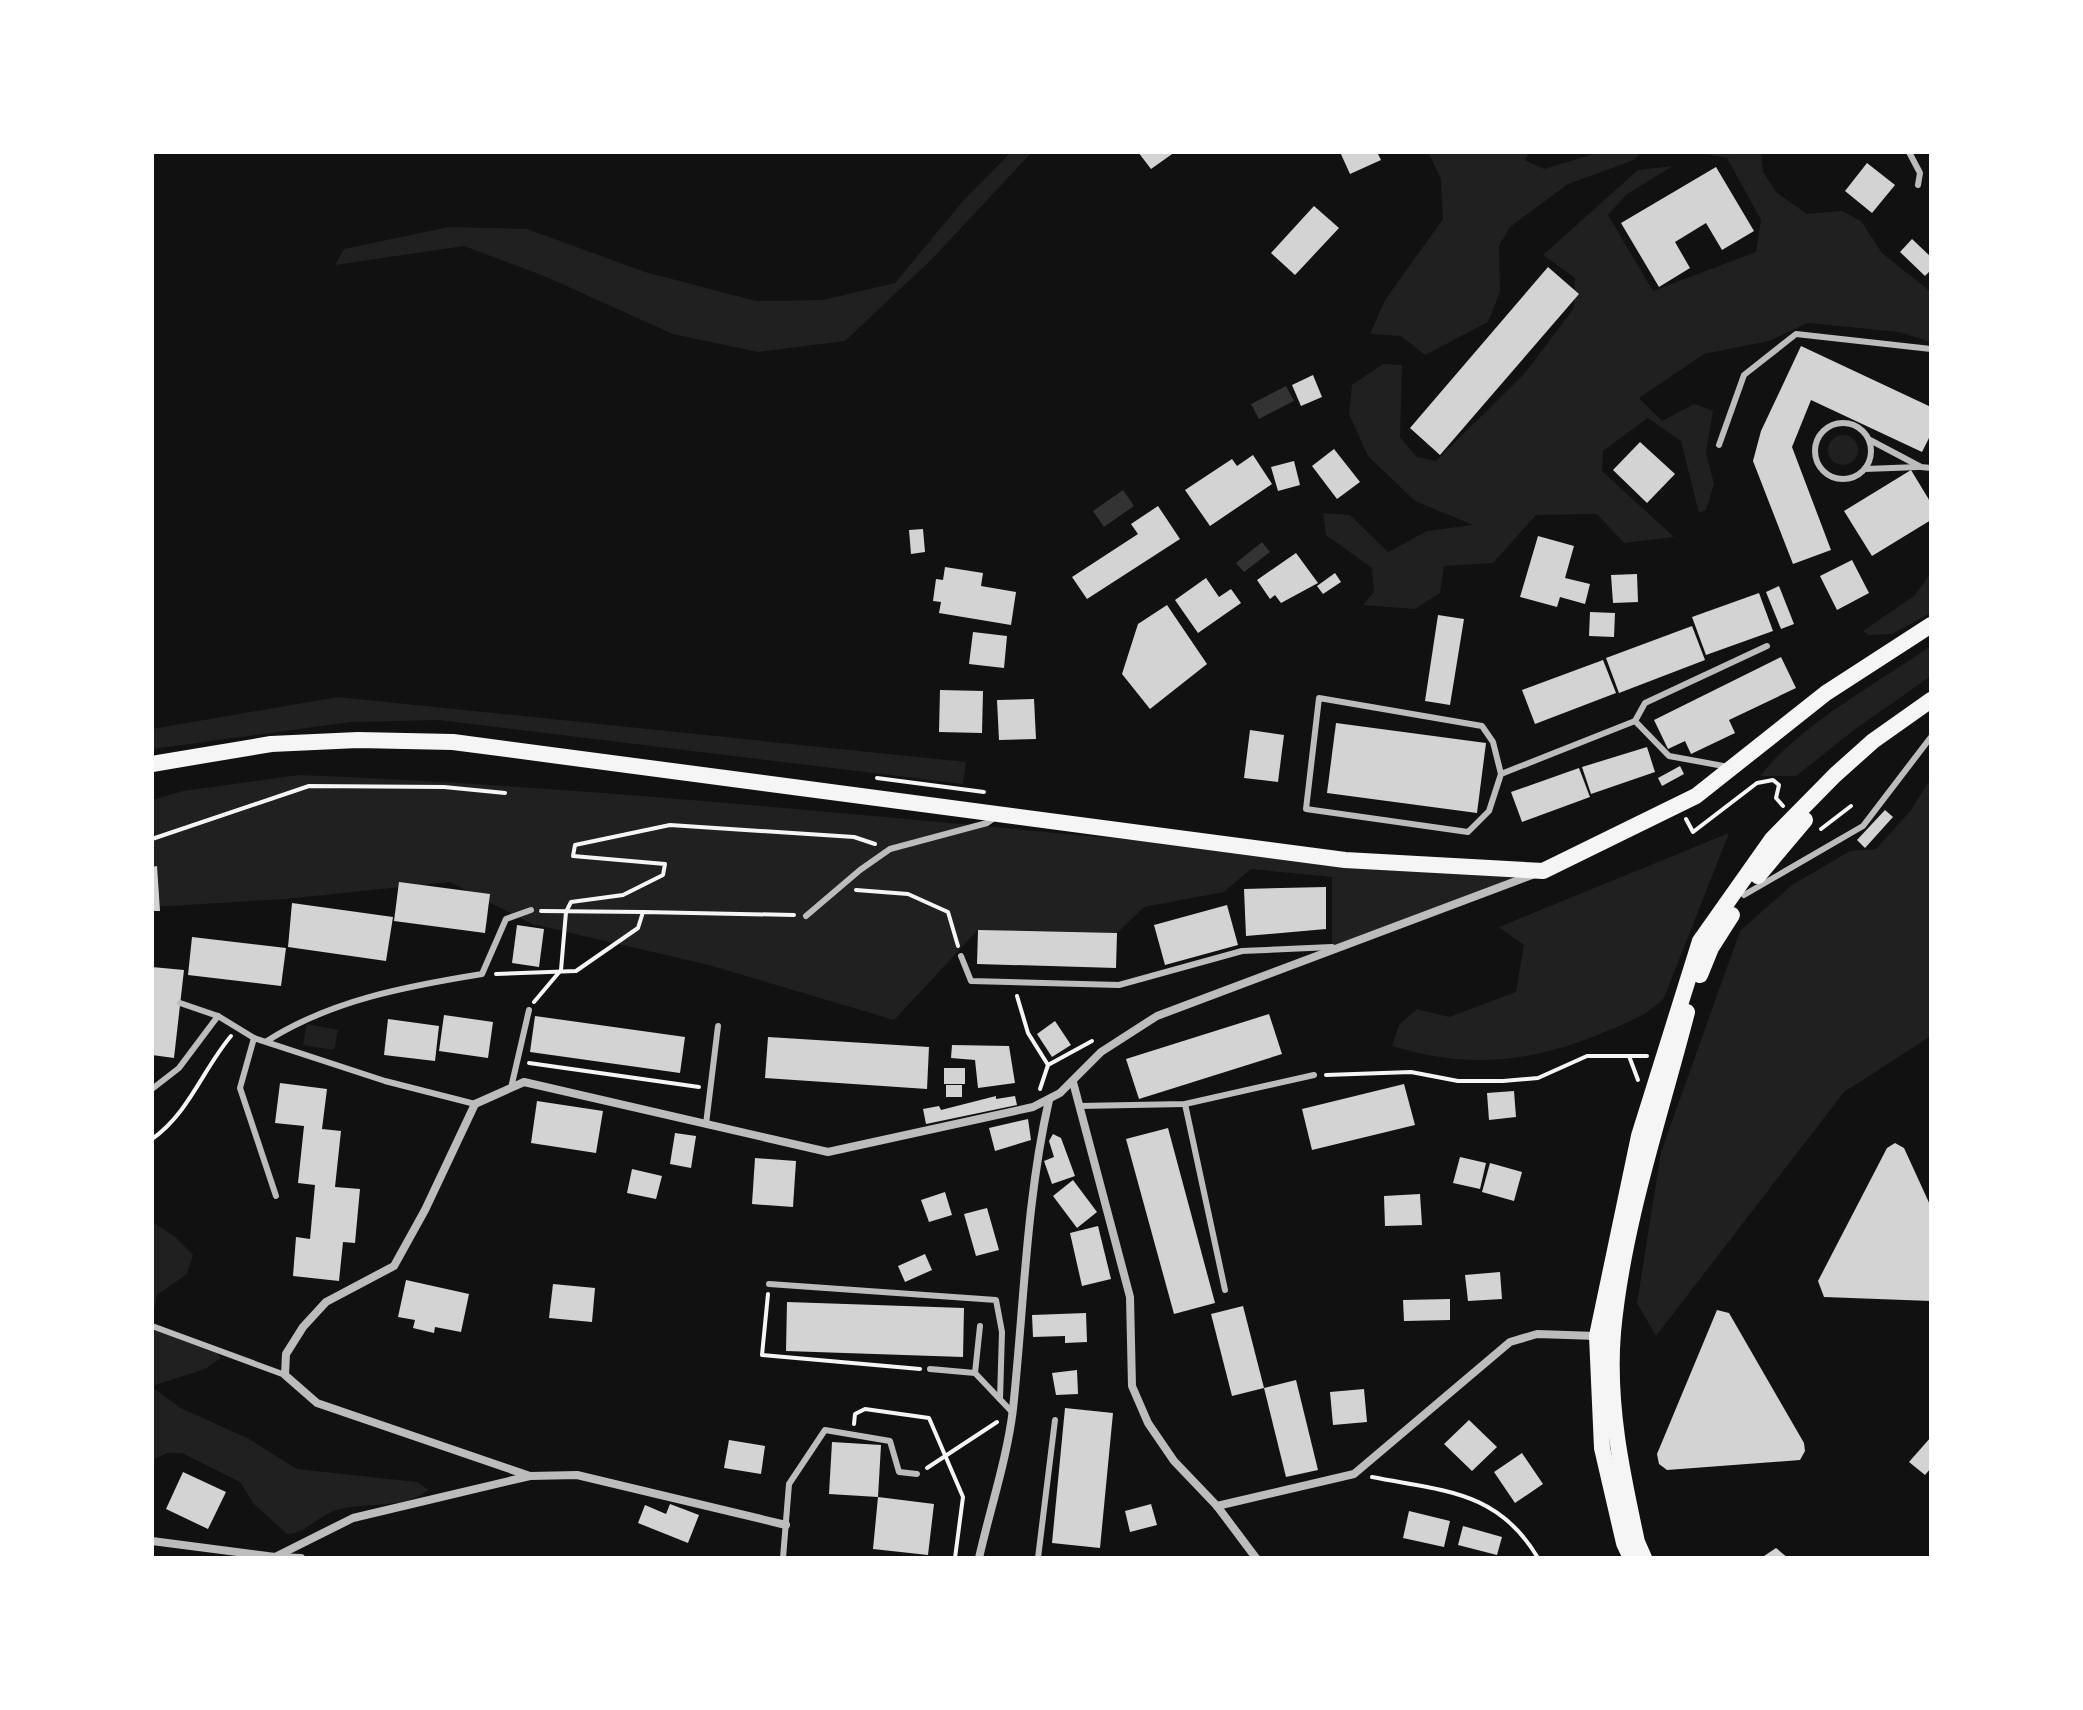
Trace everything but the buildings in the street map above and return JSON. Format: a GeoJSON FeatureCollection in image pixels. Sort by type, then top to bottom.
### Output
{"type":"FeatureCollection","features":[{"type":"Feature","properties":{"kind":"main road"},"geometry":{"type":"LineString","coordinates":[[152,764],[271,744],[358,740],[453,742],[1345,860],[1543,871],[1696,796],[1826,693],[1931,625]]}},
{"type":"Feature","properties":{"kind":"main road"},"geometry":{"type":"LineString","coordinates":[[1631,1558],[1624,1543],[1602,1448],[1605,1334],[1639,1136],[1700,941],[1772,839],[1854,758],[1931,700]]}},
{"type":"Feature","properties":{"kind":"main road"},"geometry":{"type":"LineString","coordinates":[[1644,1558],[1637,1542],[1615,1439],[1605,1334],[1690,999],[1711,948],[1744,895],[1819,804],[1876,753],[1931,711]]}},
{"type":"Feature","properties":{"kind":"street"},"geometry":{"type":"LineString","coordinates":[[530,1476],[317,1403],[285,1375],[286,1354],[303,1327],[326,1302],[394,1266],[425,1210],[475,1104],[524,1082],[828,1152],[1033,1107],[1049,1100],[1073,1082],[1101,1052],[1125,1034],[1157,1016],[1332,947],[1543,871]]}},
{"type":"Feature","properties":{"kind":"street"},"geometry":{"type":"LineString","coordinates":[[1073,1082],[1130,1297],[1132,1386],[1148,1423],[1174,1461],[1217,1506],[1256,1558]]}},
{"type":"Feature","properties":{"kind":"street"},"geometry":{"type":"LineString","coordinates":[[979,1558],[1012,1412],[1020,1304],[1038,1146],[1049,1100]]}},
{"type":"Feature","properties":{"kind":"street"},"geometry":{"type":"LineString","coordinates":[[1217,1506],[1354,1474],[1510,1342],[1537,1334],[1605,1334]]}},
{"type":"Feature","properties":{"kind":"street"},"geometry":{"type":"LineString","coordinates":[[275,1557],[353,1518],[530,1476],[577,1475],[786,1525]]}},
{"type":"Feature","properties":{"kind":"street"},"geometry":{"type":"LineString","coordinates":[[152,1541],[301,1558]]}},
{"type":"Feature","properties":{"kind":"lane"},"geometry":{"type":"LineString","coordinates":[[1909,152],[1920,173],[1918,185]]}},
{"type":"Feature","properties":{"kind":"lane"},"geometry":{"type":"LineString","coordinates":[[1719,445],[1744,375],[1796,334],[1931,349]]}},
{"type":"Feature","properties":{"kind":"lane"},"geometry":{"type":"LineString","coordinates":[[1870,440],[1871,455],[1865,469],[1853,478],[1838,479],[1825,473],[1816,461],[1814,446],[1820,432],[1833,424],[1847,422],[1861,428],[1870,440],[1921,467]]}},
{"type":"Feature","properties":{"kind":"lane"},"geometry":{"type":"LineString","coordinates":[[1865,469],[1931,468]]}},
{"type":"Feature","properties":{"kind":"lane"},"geometry":{"type":"LineString","coordinates":[[1501,774],[1635,721],[1645,703],[1767,646]]}},
{"type":"Feature","properties":{"kind":"lane"},"geometry":{"type":"LineString","coordinates":[[1319,698],[1482,726],[1493,742],[1501,774],[1489,811],[1468,832],[1306,809],[1319,698]]}},
{"type":"Feature","properties":{"kind":"lane"},"geometry":{"type":"LineString","coordinates":[[1635,721],[1669,756],[1732,767]]}},
{"type":"Feature","properties":{"kind":"lane"},"geometry":{"type":"LineString","coordinates":[[1744,895],[1863,826],[1931,737]]}},
{"type":"Feature","properties":{"kind":"lane"},"geometry":{"type":"LineString","coordinates":[[806,916],[837,888],[890,849],[987,823],[997,814]]}},
{"type":"Feature","properties":{"kind":"lane"},"geometry":{"type":"LineString","coordinates":[[267,1041],[319,1013],[417,985],[482,974],[506,919],[531,910]]}},
{"type":"Feature","properties":{"kind":"lane"},"geometry":{"type":"LineString","coordinates":[[961,956],[971,981],[1119,985],[1242,951],[1332,947]]}},
{"type":"Feature","properties":{"kind":"lane"},"geometry":{"type":"LineString","coordinates":[[180,1003],[218,1016],[254,1038],[385,1081],[475,1104]]}},
{"type":"Feature","properties":{"kind":"lane"},"geometry":{"type":"LineString","coordinates":[[511,1088],[529,1010]]}},
{"type":"Feature","properties":{"kind":"lane"},"geometry":{"type":"LineString","coordinates":[[152,1089],[179,1068],[218,1016]]}},
{"type":"Feature","properties":{"kind":"lane"},"geometry":{"type":"LineString","coordinates":[[706,1124],[718,1026]]}},
{"type":"Feature","properties":{"kind":"lane"},"geometry":{"type":"LineString","coordinates":[[254,1038],[240,1088],[276,1196]]}},
{"type":"Feature","properties":{"kind":"lane"},"geometry":{"type":"LineString","coordinates":[[1079,1106],[1185,1104],[1314,1075]]}},
{"type":"Feature","properties":{"kind":"lane"},"geometry":{"type":"LineString","coordinates":[[1185,1104],[1225,1290]]}},
{"type":"Feature","properties":{"kind":"lane"},"geometry":{"type":"LineString","coordinates":[[769,1284],[996,1300],[1002,1332],[1000,1399]]}},
{"type":"Feature","properties":{"kind":"lane"},"geometry":{"type":"LineString","coordinates":[[152,1326],[285,1375]]}},
{"type":"Feature","properties":{"kind":"lane"},"geometry":{"type":"LineString","coordinates":[[975,1373],[980,1326]]}},
{"type":"Feature","properties":{"kind":"lane"},"geometry":{"type":"LineString","coordinates":[[930,1369],[975,1373],[1012,1412]]}},
{"type":"Feature","properties":{"kind":"lane"},"geometry":{"type":"LineString","coordinates":[[1038,1558],[1055,1420]]}},
{"type":"Feature","properties":{"kind":"lane"},"geometry":{"type":"LineString","coordinates":[[783,1558],[789,1484],[825,1430],[890,1441],[899,1472],[917,1474]]}},
{"type":"Feature","properties":{"kind":"path"},"geometry":{"type":"LineString","coordinates":[[1757,783],[1773,780],[1779,785],[1776,798]]}},
{"type":"Feature","properties":{"kind":"path"},"geometry":{"type":"LineString","coordinates":[[152,839],[309,786],[444,787],[505,793]]}},
{"type":"Feature","properties":{"kind":"path"},"geometry":{"type":"LineString","coordinates":[[529,1010],[561,970],[566,912],[571,902],[623,895],[663,875],[665,864],[573,856],[575,845],[670,825],[854,837],[890,849]]}},
{"type":"Feature","properties":{"kind":"path"},"geometry":{"type":"LineString","coordinates":[[837,888],[908,894],[948,912],[961,956]]}},
{"type":"Feature","properties":{"kind":"path"},"geometry":{"type":"LineString","coordinates":[[531,910],[806,916]]}},
{"type":"Feature","properties":{"kind":"path"},"geometry":{"type":"LineString","coordinates":[[482,974],[576,971],[638,928],[643,912]]}},
{"type":"Feature","properties":{"kind":"path"},"geometry":{"type":"LineString","coordinates":[[1013,982],[1028,1033],[1048,1065]]}},
{"type":"Feature","properties":{"kind":"path"},"geometry":{"type":"LineString","coordinates":[[152,1139],[187,1104],[213,1057],[237,1028]]}},
{"type":"Feature","properties":{"kind":"path"},"geometry":{"type":"LineString","coordinates":[[1033,1107],[1048,1065],[1083,1043],[1125,1034]]}},
{"type":"Feature","properties":{"kind":"path"},"geometry":{"type":"LineString","coordinates":[[1314,1075],[1411,1072],[1458,1081],[1503,1081],[1538,1078],[1587,1056],[1661,1058]]}},
{"type":"Feature","properties":{"kind":"path"},"geometry":{"type":"LineString","coordinates":[[517,1061],[709,1089]]}},
{"type":"Feature","properties":{"kind":"path"},"geometry":{"type":"LineString","coordinates":[[769,1284],[762,1355],[930,1369]]}},
{"type":"Feature","properties":{"kind":"path"},"geometry":{"type":"LineString","coordinates":[[917,1474],[998,1421],[985,1398],[993,1391]]}},
{"type":"Feature","properties":{"kind":"path"},"geometry":{"type":"LineString","coordinates":[[853,1435],[855,1414],[865,1409],[929,1418],[963,1497],[955,1558]]}},
{"type":"Feature","properties":{"kind":"path"},"geometry":{"type":"LineString","coordinates":[[1354,1474],[1441,1490],[1485,1503],[1512,1521],[1538,1558]]}},
{"type":"Feature","properties":{"kind":"shaded area"},"geometry":{"type":"Polygon","coordinates":[[[1011,152],[1032,152],[931,260],[845,341],[758,352],[673,334],[544,276],[464,246],[335,265],[344,249],[449,227],[527,229],[645,272],[756,301],[823,300],[895,283],[963,201],[1011,152]]]}},
{"type":"Feature","properties":{"kind":"shaded area"},"geometry":{"type":"Polygon","coordinates":[[[1428,152],[1529,152],[1525,160],[1544,169],[1600,152],[1642,152],[1634,160],[1568,184],[1510,227],[1499,246],[1500,292],[1488,322],[1425,355],[1401,336],[1370,334],[1385,300],[1443,219],[1441,179],[1428,152]]]}},
{"type":"Feature","properties":{"kind":"shaded area"},"geometry":{"type":"Polygon","coordinates":[[[1695,152],[1761,152],[1763,172],[1777,193],[1807,214],[1842,211],[1861,221],[1882,253],[1931,292],[1931,342],[1899,332],[1808,323],[1769,341],[1704,354],[1639,398],[1662,421],[1694,404],[1713,411],[1706,453],[1714,484],[1706,510],[1699,513],[1681,441],[1648,418],[1603,451],[1602,471],[1674,537],[1624,543],[1597,514],[1536,515],[1493,563],[1444,566],[1440,593],[1415,609],[1363,605],[1374,592],[1372,568],[1326,535],[1323,513],[1350,515],[1388,552],[1427,531],[1473,525],[1415,501],[1368,456],[1349,414],[1352,385],[1383,364],[1402,365],[1400,437],[1417,457],[1436,461],[1525,373],[1574,308],[1575,278],[1543,255],[1638,170],[1673,166],[1627,194],[1608,215],[1653,291],[1756,252],[1761,220],[1727,158],[1695,152]]]}},
{"type":"Feature","properties":{"kind":"shaded area"},"geometry":{"type":"Polygon","coordinates":[[[1286,386],[1294,401],[1259,419],[1251,404],[1286,386]]]}},
{"type":"Feature","properties":{"kind":"shaded area"},"geometry":{"type":"Polygon","coordinates":[[[1843,435],[1854,439],[1858,450],[1854,461],[1843,465],[1832,461],[1828,450],[1832,439],[1843,435]]]}},
{"type":"Feature","properties":{"kind":"shaded area"},"geometry":{"type":"Polygon","coordinates":[[[1123,490],[1134,506],[1104,527],[1093,511],[1123,490]]]}},
{"type":"Feature","properties":{"kind":"shaded area"},"geometry":{"type":"Polygon","coordinates":[[[1262,542],[1270,552],[1244,572],[1236,563],[1262,542]]]}},
{"type":"Feature","properties":{"kind":"shaded area"},"geometry":{"type":"Polygon","coordinates":[[[1931,573],[1931,613],[1892,634],[1869,635],[1863,631],[1914,596],[1931,573]]]}},
{"type":"Feature","properties":{"kind":"shaded area"},"geometry":{"type":"Polygon","coordinates":[[[1931,646],[1931,676],[1854,730],[1796,776],[1760,776],[1817,723],[1931,646]]]}},
{"type":"Feature","properties":{"kind":"shaded area"},"geometry":{"type":"Polygon","coordinates":[[[338,697],[966,762],[963,784],[439,720],[351,722],[152,749],[152,729],[338,697]]]}},
{"type":"Feature","properties":{"kind":"shaded area"},"geometry":{"type":"Polygon","coordinates":[[[299,775],[611,794],[1232,849],[1543,871],[1332,947],[1332,877],[1251,869],[1224,892],[1144,907],[1117,933],[978,930],[894,1020],[709,965],[532,924],[450,882],[285,899],[152,907],[152,800],[183,791],[299,775]]]}},
{"type":"Feature","properties":{"kind":"shaded area"},"geometry":{"type":"Polygon","coordinates":[[[1931,778],[1931,1036],[1844,1092],[1656,1336],[1637,1303],[1661,1152],[1740,931],[1792,885],[1850,851],[1876,849],[1911,810],[1931,778]]]}},
{"type":"Feature","properties":{"kind":"shaded area"},"geometry":{"type":"Polygon","coordinates":[[[1729,833],[1664,998],[1645,1014],[1580,1042],[1528,1056],[1475,1060],[1420,1054],[1392,1046],[1399,1025],[1417,1009],[1449,1017],[1516,992],[1524,945],[1499,927],[1729,833]]]}},
{"type":"Feature","properties":{"kind":"shaded area"},"geometry":{"type":"Polygon","coordinates":[[[307,1024],[338,1030],[334,1050],[303,1045],[307,1024]]]}},
{"type":"Feature","properties":{"kind":"shaded area"},"geometry":{"type":"Polygon","coordinates":[[[152,1222],[174,1236],[193,1255],[187,1274],[157,1295],[152,1319],[152,1222]]]}},
{"type":"Feature","properties":{"kind":"shaded area"},"geometry":{"type":"Polygon","coordinates":[[[152,1327],[211,1347],[221,1358],[205,1369],[152,1386],[152,1327]]]}},
{"type":"Feature","properties":{"kind":"shaded area"},"geometry":{"type":"Polygon","coordinates":[[[152,1387],[181,1408],[249,1439],[297,1469],[417,1482],[429,1490],[396,1503],[337,1510],[300,1531],[287,1534],[254,1504],[240,1482],[182,1453],[167,1453],[155,1459],[152,1478],[152,1387]]]}}]}
